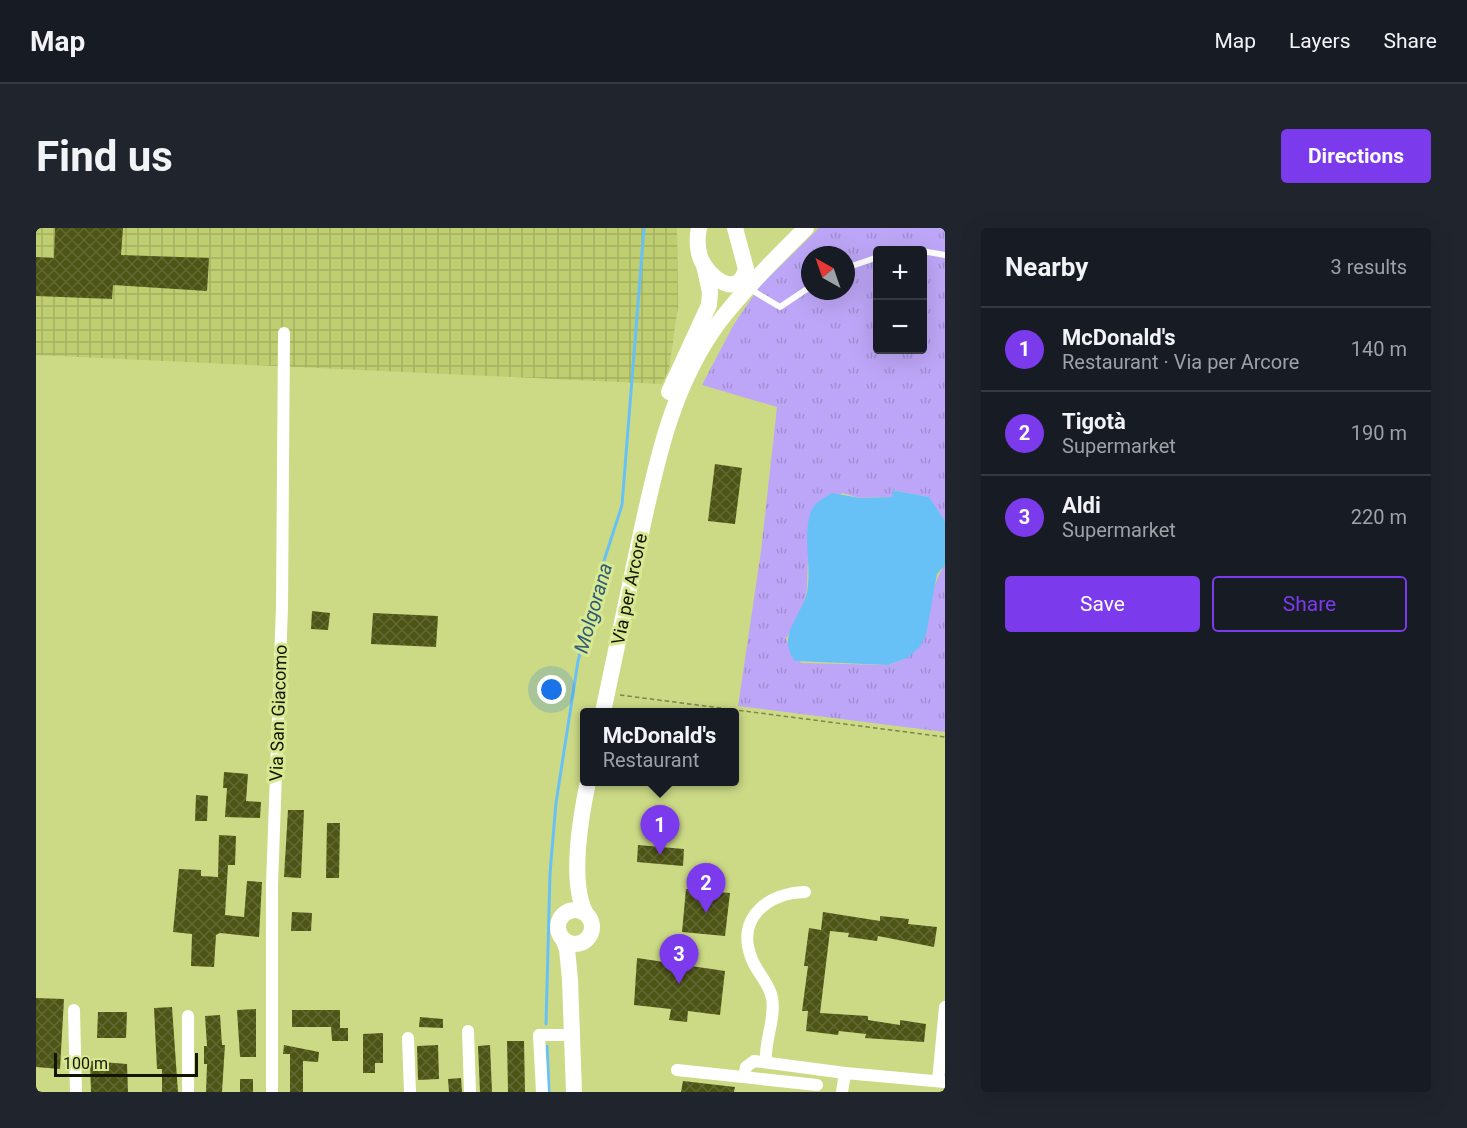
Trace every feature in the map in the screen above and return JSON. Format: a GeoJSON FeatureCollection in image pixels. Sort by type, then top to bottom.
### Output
{"type":"FeatureCollection","features":[{"type":"Feature","properties":{"kind":"main road"},"geometry":{"type":"LineString","coordinates":[[687,228],[702,260],[720,283],[743,281],[806,228]]}},
{"type":"Feature","properties":{"kind":"main road"},"geometry":{"type":"LineString","coordinates":[[655,466],[658,435],[668,394],[709,305],[710,292],[702,260],[699,228]]}},
{"type":"Feature","properties":{"kind":"main road"},"geometry":{"type":"LineString","coordinates":[[735,228],[744,252],[743,281]]}},
{"type":"Feature","properties":{"kind":"main road"},"geometry":{"type":"LineString","coordinates":[[655,466],[675,403],[716,318],[743,281],[798,228]]}},
{"type":"Feature","properties":{"kind":"main road","name":"Via per Arcore"},"geometry":{"type":"LineString","coordinates":[[604,708],[655,466]]}},
{"type":"Feature","properties":{"kind":"main road"},"geometry":{"type":"LineString","coordinates":[[574,1092],[567,949],[558,927],[578,886],[583,806],[587,786]]}},
{"type":"Feature","properties":{"kind":"main road"},"geometry":{"type":"LineString","coordinates":[[570,985],[592,927],[578,886]]}},
{"type":"Feature","properties":{"kind":"main road"},"geometry":{"type":"LineString","coordinates":[[567,912],[576,910],[586,914]]}},
{"type":"Feature","properties":{"kind":"main road"},"geometry":{"type":"LineString","coordinates":[[563,939],[575,944],[585,941]]}},
{"type":"Feature","properties":{"kind":"street","name":"Via San Giacomo"},"geometry":{"type":"LineString","coordinates":[[272,1092],[272,885],[282,602],[284,333]]}},
{"type":"Feature","properties":{"kind":"street"},"geometry":{"type":"LineString","coordinates":[[766,1062],[765,1048],[772,999],[767,983],[750,956],[747,943],[749,925],[757,912],[774,898],[788,892],[805,892]]}},
{"type":"Feature","properties":{"kind":"street"},"geometry":{"type":"LineString","coordinates":[[744,1077],[746,1067],[754,1060],[845,1073],[941,1081],[945,1008]]}},
{"type":"Feature","properties":{"kind":"street"},"geometry":{"type":"LineString","coordinates":[[74,1010],[76,1092]]}},
{"type":"Feature","properties":{"kind":"street"},"geometry":{"type":"LineString","coordinates":[[188,1016],[188,1092]]}},
{"type":"Feature","properties":{"kind":"street"},"geometry":{"type":"LineString","coordinates":[[468,1031],[470,1092]]}},
{"type":"Feature","properties":{"kind":"street"},"geometry":{"type":"LineString","coordinates":[[542,1092],[539,1035],[570,1035]]}},
{"type":"Feature","properties":{"kind":"street"},"geometry":{"type":"LineString","coordinates":[[408,1038],[410,1092]]}},
{"type":"Feature","properties":{"kind":"street"},"geometry":{"type":"LineString","coordinates":[[677,1070],[817,1085]]}},
{"type":"Feature","properties":{"kind":"street"},"geometry":{"type":"LineString","coordinates":[[842,1092],[845,1073]]}},
{"type":"Feature","properties":{"kind":"lane"},"geometry":{"type":"LineString","coordinates":[[927,252],[945,255]]}},
{"type":"Feature","properties":{"kind":"lane"},"geometry":{"type":"LineString","coordinates":[[855,265],[873,259]]}},
{"type":"Feature","properties":{"kind":"lane"},"geometry":{"type":"LineString","coordinates":[[743,281],[780,307],[801,293]]}},
{"type":"Feature","properties":{"kind":"path"},"geometry":{"type":"LineString","coordinates":[[607,694],[719,708]]}},
{"type":"Feature","properties":{"kind":"path"},"geometry":{"type":"LineString","coordinates":[[739,710],[945,737]]}},
{"type":"Feature","properties":{"kind":"shaded area"},"geometry":{"type":"Polygon","coordinates":[[[36,228],[677,228],[678,307],[669,369],[662,384],[36,355],[36,228]]]}},
{"type":"Feature","properties":{"kind":"green space"},"geometry":{"type":"Polygon","coordinates":[[[819,228],[945,228],[945,521],[928,497],[893,490],[894,497],[860,498],[842,493],[809,520],[807,589],[803,607],[786,639],[801,663],[888,665],[905,658],[917,648],[924,636],[937,579],[945,565],[945,732],[738,706],[761,551],[777,407],[702,385],[734,324],[760,286],[819,228]]]}},
{"type":"Feature","properties":{"kind":"water"},"geometry":{"type":"Polygon","coordinates":[[[892,490],[929,497],[945,521],[945,565],[937,574],[926,635],[919,648],[907,658],[888,665],[795,661],[788,643],[792,626],[807,592],[807,530],[811,511],[820,500],[832,493],[860,498],[893,497],[892,490]]]}},
{"type":"Feature","properties":{"kind":"building"},"geometry":{"type":"Polygon","coordinates":[[[55,228],[123,228],[121,255],[209,258],[207,291],[113,285],[112,299],[36,296],[36,257],[54,258],[55,228]]]}},
{"type":"Feature","properties":{"kind":"building"},"geometry":{"type":"Polygon","coordinates":[[[715,464],[742,468],[735,524],[708,521],[715,464]]]}},
{"type":"Feature","properties":{"kind":"building"},"geometry":{"type":"Polygon","coordinates":[[[312,611],[330,613],[328,630],[311,629],[312,611]]]}},
{"type":"Feature","properties":{"kind":"building"},"geometry":{"type":"Polygon","coordinates":[[[373,613],[438,616],[436,647],[371,644],[373,613]]]}},
{"type":"Feature","properties":{"kind":"building"},"geometry":{"type":"Polygon","coordinates":[[[224,772],[248,774],[246,801],[261,802],[260,818],[225,817],[227,788],[223,788],[224,772]]]}},
{"type":"Feature","properties":{"kind":"building"},"geometry":{"type":"Polygon","coordinates":[[[196,795],[208,796],[207,821],[195,821],[196,795]]]}},
{"type":"Feature","properties":{"kind":"building"},"geometry":{"type":"Polygon","coordinates":[[[288,810],[304,810],[301,878],[284,877],[288,810]]]}},
{"type":"Feature","properties":{"kind":"building"},"geometry":{"type":"Polygon","coordinates":[[[327,823],[340,823],[339,878],[326,878],[327,823]]]}},
{"type":"Feature","properties":{"kind":"building"},"geometry":{"type":"Polygon","coordinates":[[[219,835],[236,836],[235,865],[228,865],[225,915],[244,917],[247,881],[262,882],[259,937],[220,933],[216,935],[214,967],[191,966],[192,934],[173,932],[179,869],[201,870],[201,876],[218,877],[219,835]]]}},
{"type":"Feature","properties":{"kind":"building"},"geometry":{"type":"Polygon","coordinates":[[[638,845],[684,849],[683,866],[637,862],[638,845]]]}},
{"type":"Feature","properties":{"kind":"building"},"geometry":{"type":"Polygon","coordinates":[[[686,889],[730,893],[725,936],[682,932],[686,889]]]}},
{"type":"Feature","properties":{"kind":"building"},"geometry":{"type":"Polygon","coordinates":[[[292,912],[312,913],[311,931],[291,931],[292,912]]]}},
{"type":"Feature","properties":{"kind":"building"},"geometry":{"type":"Polygon","coordinates":[[[823,912],[880,921],[880,916],[909,919],[908,924],[937,927],[934,947],[878,936],[877,941],[848,937],[849,933],[830,931],[820,1013],[868,1016],[868,1020],[900,1025],[900,1020],[926,1024],[924,1042],[865,1038],[866,1034],[839,1031],[838,1035],[806,1031],[808,1011],[802,1011],[808,966],[804,966],[809,928],[821,930],[823,912]]]}},
{"type":"Feature","properties":{"kind":"building"},"geometry":{"type":"Polygon","coordinates":[[[637,958],[725,971],[720,1015],[688,1011],[687,1022],[669,1020],[671,1009],[634,1005],[637,958]]]}},
{"type":"Feature","properties":{"kind":"building"},"geometry":{"type":"Polygon","coordinates":[[[36,998],[64,999],[60,1069],[36,1067],[36,998]]]}},
{"type":"Feature","properties":{"kind":"building"},"geometry":{"type":"Polygon","coordinates":[[[172,1007],[178,1092],[162,1092],[162,1069],[157,1069],[154,1008],[172,1007]]]}},
{"type":"Feature","properties":{"kind":"building"},"geometry":{"type":"Polygon","coordinates":[[[256,1009],[256,1057],[240,1057],[237,1010],[256,1009]]]}},
{"type":"Feature","properties":{"kind":"building"},"geometry":{"type":"Polygon","coordinates":[[[292,1010],[340,1010],[340,1028],[348,1028],[348,1041],[332,1041],[331,1027],[292,1027],[292,1010]]]}},
{"type":"Feature","properties":{"kind":"building"},"geometry":{"type":"Polygon","coordinates":[[[98,1012],[127,1012],[126,1038],[97,1038],[98,1012]]]}},
{"type":"Feature","properties":{"kind":"building"},"geometry":{"type":"Polygon","coordinates":[[[220,1015],[222,1045],[225,1045],[222,1092],[206,1092],[205,1016],[220,1015]]]}},
{"type":"Feature","properties":{"kind":"building"},"geometry":{"type":"Polygon","coordinates":[[[420,1017],[443,1019],[443,1028],[419,1027],[420,1017]]]}},
{"type":"Feature","properties":{"kind":"building"},"geometry":{"type":"Polygon","coordinates":[[[383,1033],[383,1063],[375,1063],[375,1073],[363,1073],[363,1034],[383,1033]]]}},
{"type":"Feature","properties":{"kind":"building"},"geometry":{"type":"Polygon","coordinates":[[[507,1041],[524,1041],[525,1092],[508,1092],[507,1041]]]}},
{"type":"Feature","properties":{"kind":"building"},"geometry":{"type":"Polygon","coordinates":[[[284,1045],[319,1052],[318,1062],[303,1061],[303,1092],[290,1092],[290,1054],[283,1054],[284,1045]]]}},
{"type":"Feature","properties":{"kind":"building"},"geometry":{"type":"Polygon","coordinates":[[[438,1045],[439,1079],[418,1080],[417,1046],[438,1045]]]}},
{"type":"Feature","properties":{"kind":"building"},"geometry":{"type":"Polygon","coordinates":[[[490,1045],[492,1092],[480,1092],[478,1046],[490,1045]]]}},
{"type":"Feature","properties":{"kind":"building"},"geometry":{"type":"Polygon","coordinates":[[[90,1061],[127,1064],[128,1092],[91,1092],[90,1061]]]}},
{"type":"Feature","properties":{"kind":"building"},"geometry":{"type":"Polygon","coordinates":[[[461,1078],[462,1092],[449,1092],[448,1079],[461,1078]]]}},
{"type":"Feature","properties":{"kind":"building"},"geometry":{"type":"Polygon","coordinates":[[[240,1079],[253,1079],[253,1092],[240,1092],[240,1079]]]}},
{"type":"Feature","properties":{"kind":"building"},"geometry":{"type":"Polygon","coordinates":[[[683,1081],[735,1087],[734,1092],[681,1092],[683,1081]]]}},
{"type":"Feature","properties":{"kind":"waterway","name":"Molgorana"},"geometry":{"type":"LineString","coordinates":[[546,1024],[550,873],[556,803],[578,661],[602,567],[622,505],[644,228]]}},
{"type":"Feature","properties":{"kind":"waterway","name":"Molgorana"},"geometry":{"type":"LineString","coordinates":[[547,1046],[549,1092]]}},
{"type":"Feature","properties":{"kind":"place","name":"McDonald's"},"geometry":{"type":"Point","coordinates":[660,855]}},
{"type":"Feature","properties":{"kind":"place","name":"Tigotà"},"geometry":{"type":"Point","coordinates":[706,913]}},
{"type":"Feature","properties":{"kind":"place","name":"Aldi"},"geometry":{"type":"Point","coordinates":[679,984]}}]}
